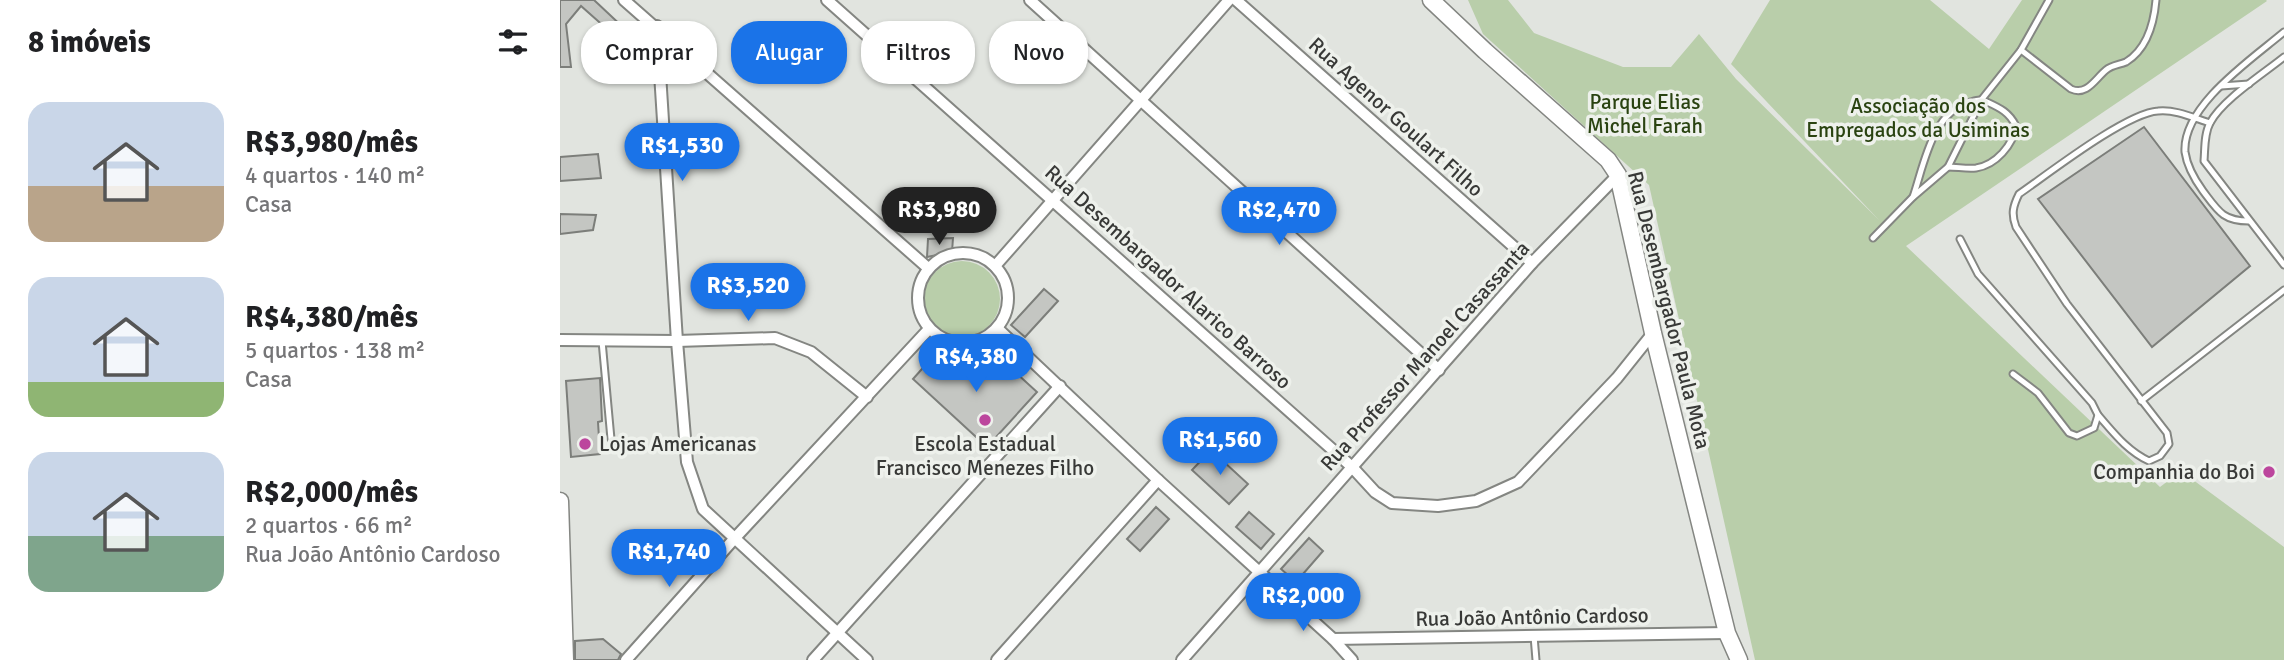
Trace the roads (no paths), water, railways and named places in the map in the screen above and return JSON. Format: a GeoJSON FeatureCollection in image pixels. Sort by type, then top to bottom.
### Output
{"type":"FeatureCollection","features":[{"type":"Feature","properties":{"kind":"street"},"geometry":{"type":"LineString","coordinates":[[624,0],[651,21]]}},
{"type":"Feature","properties":{"kind":"street","name":"Rua Desembargador Alarico Barroso"},"geometry":{"type":"LineString","coordinates":[[827,0],[1352,467],[1375,492],[1392,503],[1438,506],[1476,501],[1518,482],[1617,378],[1653,333]]}},
{"type":"Feature","properties":{"kind":"street"},"geometry":{"type":"LineString","coordinates":[[1030,0],[1439,370]]}},
{"type":"Feature","properties":{"kind":"street"},"geometry":{"type":"LineString","coordinates":[[995,266],[1229,0]]}},
{"type":"Feature","properties":{"kind":"street","name":"Rua Agenor Goulart Filho"},"geometry":{"type":"LineString","coordinates":[[1236,0],[1532,263]]}},
{"type":"Feature","properties":{"kind":"street","name":"Rua Desembargador Paula Mota"},"geometry":{"type":"LineString","coordinates":[[1431,0],[1608,160],[1618,176],[1653,333],[1727,633],[1739,660]]}},
{"type":"Feature","properties":{"kind":"street"},"geometry":{"type":"LineString","coordinates":[[717,80],[928,268]]}},
{"type":"Feature","properties":{"kind":"street"},"geometry":{"type":"LineString","coordinates":[[661,84],[687,462],[703,509],[867,660]]}},
{"type":"Feature","properties":{"kind":"street","name":"Rua Professor Manoel Casassanta"},"geometry":{"type":"LineString","coordinates":[[1182,660],[1532,263],[1618,176]]}},
{"type":"Feature","properties":{"kind":"street"},"geometry":{"type":"LineString","coordinates":[[954,253],[983,257],[995,266],[1008,289],[1005,316],[997,328],[985,338],[971,343],[956,343],[941,338],[929,329],[918,305],[921,280],[928,268],[954,253]]}},
{"type":"Feature","properties":{"kind":"street"},"geometry":{"type":"LineString","coordinates":[[997,328],[1158,480],[1333,639],[1352,660]]}},
{"type":"Feature","properties":{"kind":"street"},"geometry":{"type":"LineString","coordinates":[[626,660],[929,329]]}},
{"type":"Feature","properties":{"kind":"street"},"geometry":{"type":"LineString","coordinates":[[560,340],[775,338],[811,352],[867,397]]}},
{"type":"Feature","properties":{"kind":"street"},"geometry":{"type":"LineString","coordinates":[[813,660],[1060,386]]}},
{"type":"Feature","properties":{"kind":"street"},"geometry":{"type":"LineString","coordinates":[[997,660],[1158,480]]}},
{"type":"Feature","properties":{"kind":"street"},"geometry":{"type":"LineString","coordinates":[[560,501],[564,658]]}},
{"type":"Feature","properties":{"kind":"street","name":"Rua João Antônio Cardoso"},"geometry":{"type":"LineString","coordinates":[[1333,639],[1727,633]]}},
{"type":"Feature","properties":{"kind":"lane"},"geometry":{"type":"LineString","coordinates":[[1874,238],[1913,197],[1948,167],[1982,99],[2021,50],[2049,0]]}},
{"type":"Feature","properties":{"kind":"lane"},"geometry":{"type":"LineString","coordinates":[[2021,50],[2071,89],[2086,90],[2106,69],[2124,63],[2146,41],[2156,0]]}},
{"type":"Feature","properties":{"kind":"lane"},"geometry":{"type":"LineString","coordinates":[[2249,221],[2233,221],[2224,216],[2201,188],[2188,166],[2185,150],[2193,118],[2221,86],[2284,32]]}},
{"type":"Feature","properties":{"kind":"lane"},"geometry":{"type":"LineString","coordinates":[[2284,57],[2225,104],[2210,123],[2204,161],[2284,265]]}},
{"type":"Feature","properties":{"kind":"lane"},"geometry":{"type":"LineString","coordinates":[[2221,86],[2252,84]]}},
{"type":"Feature","properties":{"kind":"lane"},"geometry":{"type":"LineString","coordinates":[[1913,197],[1940,124],[1966,103],[1982,99],[2012,117],[2016,126],[2011,144],[1992,162],[1977,168],[1948,167]]}},
{"type":"Feature","properties":{"kind":"lane"},"geometry":{"type":"LineString","coordinates":[[1959,239],[1978,274],[2092,404],[2123,444],[2149,461],[2160,456],[2169,444],[2167,433],[2067,304],[2016,228],[2012,217],[2013,206],[2019,194],[2083,149],[2148,112],[2169,111],[2210,123]]}},
{"type":"Feature","properties":{"kind":"lane"},"geometry":{"type":"LineString","coordinates":[[2141,401],[2284,290]]}},
{"type":"Feature","properties":{"kind":"lane"},"geometry":{"type":"LineString","coordinates":[[602,341],[611,439]]}},
{"type":"Feature","properties":{"kind":"lane"},"geometry":{"type":"LineString","coordinates":[[2012,374],[2038,393],[2069,433],[2077,436],[2085,434],[2094,428],[2098,415]]}},
{"type":"Feature","properties":{"kind":"lane"},"geometry":{"type":"LineString","coordinates":[[1534,636],[1536,660]]}},
{"type":"Feature","properties":{"kind":"place","name":"Escola Estadual Francisco Menezes Filho"},"geometry":{"type":"Point","coordinates":[985,420]}},
{"type":"Feature","properties":{"kind":"place","name":"Lojas Americanas"},"geometry":{"type":"Point","coordinates":[585,444]}},
{"type":"Feature","properties":{"kind":"place","name":"Companhia do Boi"},"geometry":{"type":"Point","coordinates":[2269,472]}},
{"type":"Feature","properties":{"kind":"park label","name":"Parque Elias Michel Farah"},"geometry":{"type":"Point","coordinates":[1645,114]}},
{"type":"Feature","properties":{"kind":"park label","name":"Associação dos Empregados da Usiminas"},"geometry":{"type":"Point","coordinates":[1918,118]}}]}
